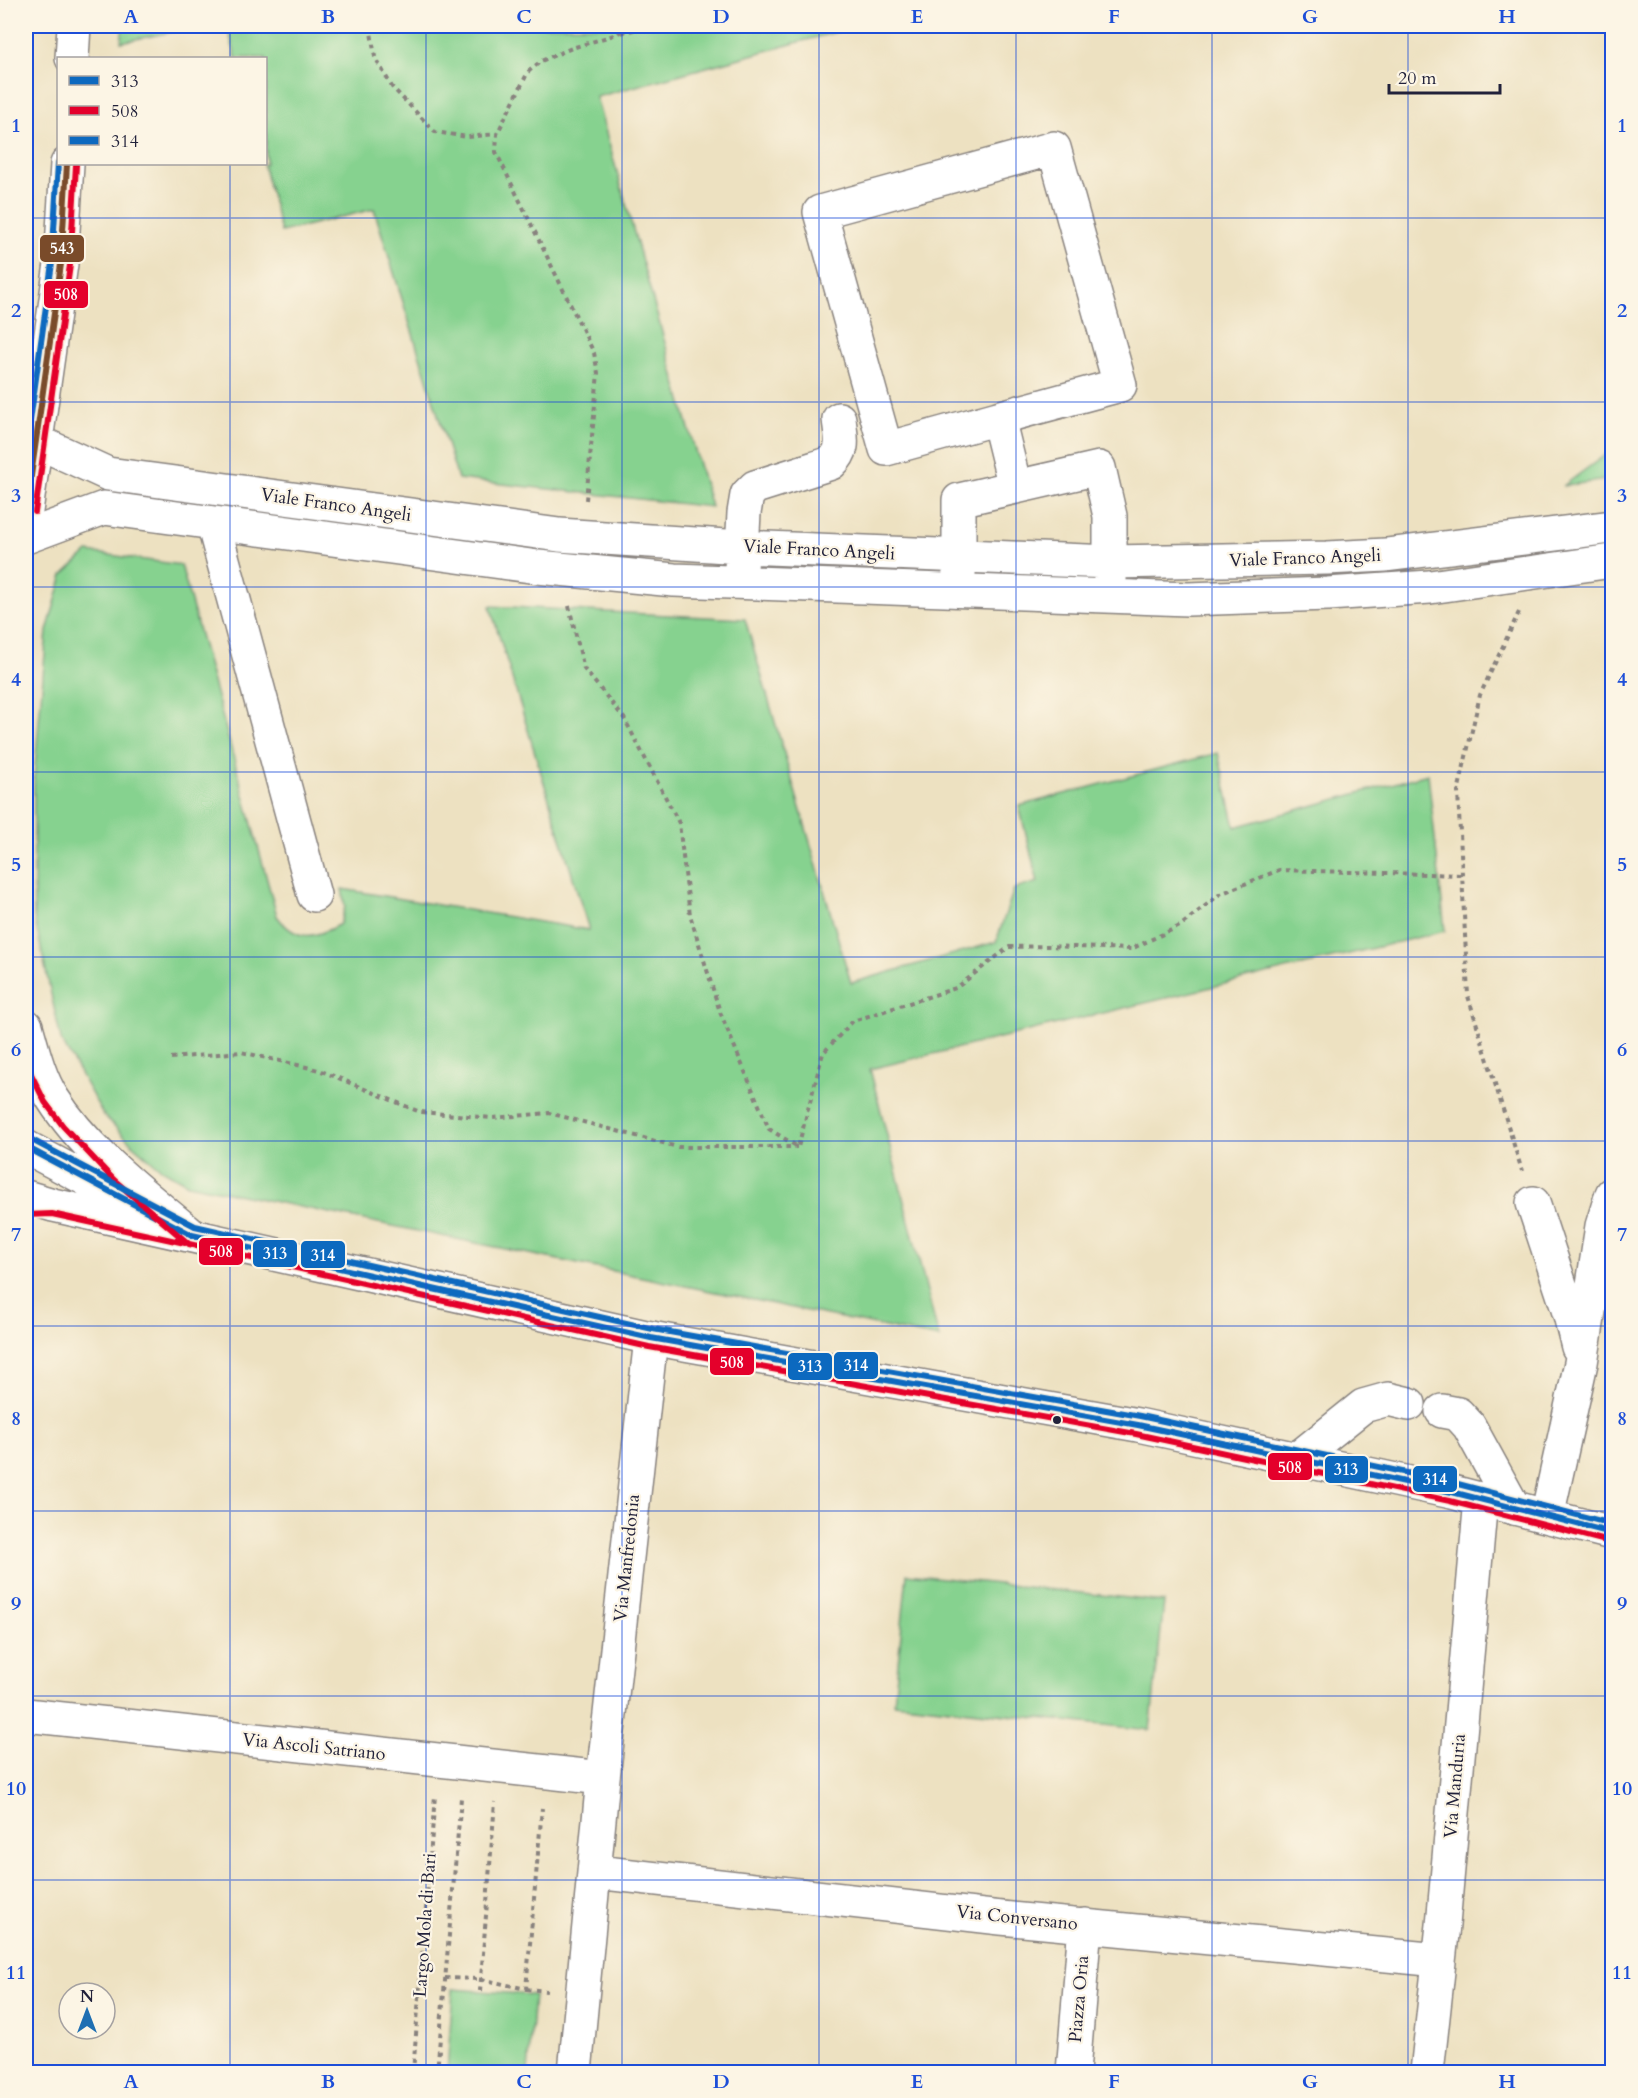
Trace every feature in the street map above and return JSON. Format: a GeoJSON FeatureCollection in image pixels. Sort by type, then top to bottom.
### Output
{"type":"FeatureCollection","features":[{"type":"Feature","properties":{"kind":"street"},"geometry":{"type":"LineString","coordinates":[[72,57],[74,26]]}},
{"type":"Feature","properties":{"kind":"street"},"geometry":{"type":"LineString","coordinates":[[1054,148],[1120,385],[998,418],[886,449],[820,212],[1054,148]]}},
{"type":"Feature","properties":{"kind":"street"},"geometry":{"type":"LineString","coordinates":[[26,511],[62,264],[67,165]]}},
{"type":"Feature","properties":{"kind":"street"},"geometry":{"type":"LineString","coordinates":[[998,418],[1015,487]]}},
{"type":"Feature","properties":{"kind":"street"},"geometry":{"type":"LineString","coordinates":[[741,583],[741,547],[747,495],[755,487],[831,463],[839,456],[842,447],[838,419]]}},
{"type":"Feature","properties":{"kind":"street","name":"Viale Franco Angeli"},"geometry":{"type":"LineString","coordinates":[[36,441],[108,474],[559,535],[741,547],[1111,562],[1327,558],[1386,555],[1612,527]]}},
{"type":"Feature","properties":{"kind":"street"},"geometry":{"type":"LineString","coordinates":[[959,592],[959,500],[1099,468],[1110,516],[1110,597]]}},
{"type":"Feature","properties":{"kind":"street","name":"Viale Franco Angeli"},"geometry":{"type":"LineString","coordinates":[[26,537],[104,508],[538,567],[674,579],[959,592],[1188,599],[1328,594],[1430,587],[1612,561]]}},
{"type":"Feature","properties":{"kind":"street"},"geometry":{"type":"LineString","coordinates":[[213,523],[314,896]]}},
{"type":"Feature","properties":{"kind":"street"},"geometry":{"type":"LineString","coordinates":[[1327,558],[1328,594]]}},
{"type":"Feature","properties":{"kind":"street"},"geometry":{"type":"LineString","coordinates":[[26,1026],[37,1065],[53,1098],[69,1120],[120,1173],[192,1235]]}},
{"type":"Feature","properties":{"kind":"street"},"geometry":{"type":"LineString","coordinates":[[26,1147],[192,1235]]}},
{"type":"Feature","properties":{"kind":"street"},"geometry":{"type":"LineString","coordinates":[[1547,1516],[1581,1363],[1602,1226],[1612,1194]]}},
{"type":"Feature","properties":{"kind":"street"},"geometry":{"type":"LineString","coordinates":[[35,1203],[192,1235],[651,1338],[1138,1425],[1481,1499],[1612,1533]]}},
{"type":"Feature","properties":{"kind":"street"},"geometry":{"type":"LineString","coordinates":[[1533,1203],[1570,1315],[1581,1363]]}},
{"type":"Feature","properties":{"kind":"street","name":"Via Manfredonia"},"geometry":{"type":"LineString","coordinates":[[603,1778],[651,1338]]}},
{"type":"Feature","properties":{"kind":"street"},"geometry":{"type":"LineString","coordinates":[[1297,1459],[1363,1406],[1388,1399],[1409,1404]]}},
{"type":"Feature","properties":{"kind":"street"},"geometry":{"type":"LineString","coordinates":[[1442,1411],[1458,1414],[1469,1426],[1514,1508]]}},
{"type":"Feature","properties":{"kind":"street","name":"Via Manduria"},"geometry":{"type":"LineString","coordinates":[[1427,2073],[1481,1499]]}},
{"type":"Feature","properties":{"kind":"street","name":"Via Ascoli Satriano"},"geometry":{"type":"LineString","coordinates":[[26,1715],[603,1778]]}},
{"type":"Feature","properties":{"kind":"street"},"geometry":{"type":"LineString","coordinates":[[575,2073],[596,1872],[603,1778]]}},
{"type":"Feature","properties":{"kind":"street","name":"Via Conversano"},"geometry":{"type":"LineString","coordinates":[[596,1872],[1001,1918],[1439,1960]]}},
{"type":"Feature","properties":{"kind":"street","name":"Piazza Oria"},"geometry":{"type":"LineString","coordinates":[[1073,2073],[1085,1925]]}},
{"type":"Feature","properties":{"kind":"path"},"geometry":{"type":"LineString","coordinates":[[370,26],[375,57],[392,87],[435,132],[468,137],[497,134]]}},
{"type":"Feature","properties":{"kind":"path"},"geometry":{"type":"LineString","coordinates":[[617,34],[627,26]]}},
{"type":"Feature","properties":{"kind":"path"},"geometry":{"type":"LineString","coordinates":[[586,500],[598,373],[594,353],[496,152],[497,134],[528,72],[541,61],[572,48],[649,26]]}},
{"type":"Feature","properties":{"kind":"path"},"geometry":{"type":"LineString","coordinates":[[568,604],[584,669],[624,718],[679,823],[690,915],[720,1012],[769,1129],[798,1147]]}},
{"type":"Feature","properties":{"kind":"path"},"geometry":{"type":"LineString","coordinates":[[1519,612],[1480,694],[1458,792],[1468,996],[1533,1203]]}},
{"type":"Feature","properties":{"kind":"path"},"geometry":{"type":"LineString","coordinates":[[798,1147],[823,1053],[853,1021],[956,988],[1009,947],[1131,949],[1180,926],[1220,894],[1279,870],[1461,875]]}},
{"type":"Feature","properties":{"kind":"path"},"geometry":{"type":"LineString","coordinates":[[171,1058],[241,1052],[319,1070],[420,1112],[492,1118],[549,1113],[678,1146],[798,1147]]}},
{"type":"Feature","properties":{"kind":"path","name":"Largo Mola di Bari"},"geometry":{"type":"LineString","coordinates":[[413,2073],[435,1787]]}},
{"type":"Feature","properties":{"kind":"path"},"geometry":{"type":"LineString","coordinates":[[437,2073],[462,1790]]}},
{"type":"Feature","properties":{"kind":"path"},"geometry":{"type":"LineString","coordinates":[[480,1991],[496,1796]]}},
{"type":"Feature","properties":{"kind":"path"},"geometry":{"type":"LineString","coordinates":[[445,1977],[481,1979],[526,1989],[542,1803]]}},
{"type":"Feature","properties":{"kind":"green space"},"geometry":{"type":"Polygon","coordinates":[[[123,26],[202,26],[121,42],[123,26]]]}},
{"type":"Feature","properties":{"kind":"green space"},"geometry":{"type":"Polygon","coordinates":[[[227,26],[858,26],[596,97],[711,507],[458,479],[374,209],[281,232],[263,165],[267,165],[267,57],[236,57],[227,26]]]}},
{"type":"Feature","properties":{"kind":"green space"},"geometry":{"type":"Polygon","coordinates":[[[1612,450],[1612,479],[1563,486],[1612,450]]]}},
{"type":"Feature","properties":{"kind":"green space"},"geometry":{"type":"Polygon","coordinates":[[[88,552],[181,565],[277,916],[298,934],[314,935],[340,924],[345,907],[342,889],[589,930],[490,606],[745,619],[851,983],[996,942],[1014,889],[1038,882],[1019,806],[1218,753],[1235,827],[1428,774],[1445,931],[870,1069],[939,1338],[188,1184],[160,1168],[133,1145],[103,1114],[61,1040],[34,916],[34,778],[47,631],[63,575],[88,552]]]}},
{"type":"Feature","properties":{"kind":"green space"},"geometry":{"type":"Polygon","coordinates":[[[907,1574],[1164,1602],[1150,1730],[894,1703],[907,1574]]]}},
{"type":"Feature","properties":{"kind":"green space"},"geometry":{"type":"Polygon","coordinates":[[[453,1989],[534,1995],[528,2072],[447,2072],[453,1989]]]}},
{"type":"Feature","properties":{"kind":"transit line"},"geometry":{"type":"LineString","coordinates":[[26,450],[52,263],[58,165]]}},
{"type":"Feature","properties":{"kind":"transit line","name":"543"},"geometry":{"type":"LineString","coordinates":[[26,511],[61,264],[67,165]]}},
{"type":"Feature","properties":{"kind":"transit line","name":"508"},"geometry":{"type":"LineString","coordinates":[[35,512],[70,265],[76,165]]}},
{"type":"Feature","properties":{"kind":"transit line","name":"508"},"geometry":{"type":"LineString","coordinates":[[26,1058],[29,1070],[45,1102],[63,1126],[114,1180],[189,1244],[649,1347],[1136,1434],[1450,1501],[1610,1542]]}},
{"type":"Feature","properties":{"kind":"transit line","name":"314"},"geometry":{"type":"LineString","coordinates":[[30,1139],[195,1226],[653,1329],[1140,1416],[1454,1483],[1612,1524]]}},
{"type":"Feature","properties":{"kind":"transit line","name":"313"},"geometry":{"type":"LineString","coordinates":[[26,1147],[192,1235],[651,1338],[1138,1425],[1452,1492],[1612,1533]]}},
{"type":"Feature","properties":{"kind":"transit line","name":"508"},"geometry":{"type":"LineString","coordinates":[[26,1215],[52,1214],[185,1243]]}}]}
